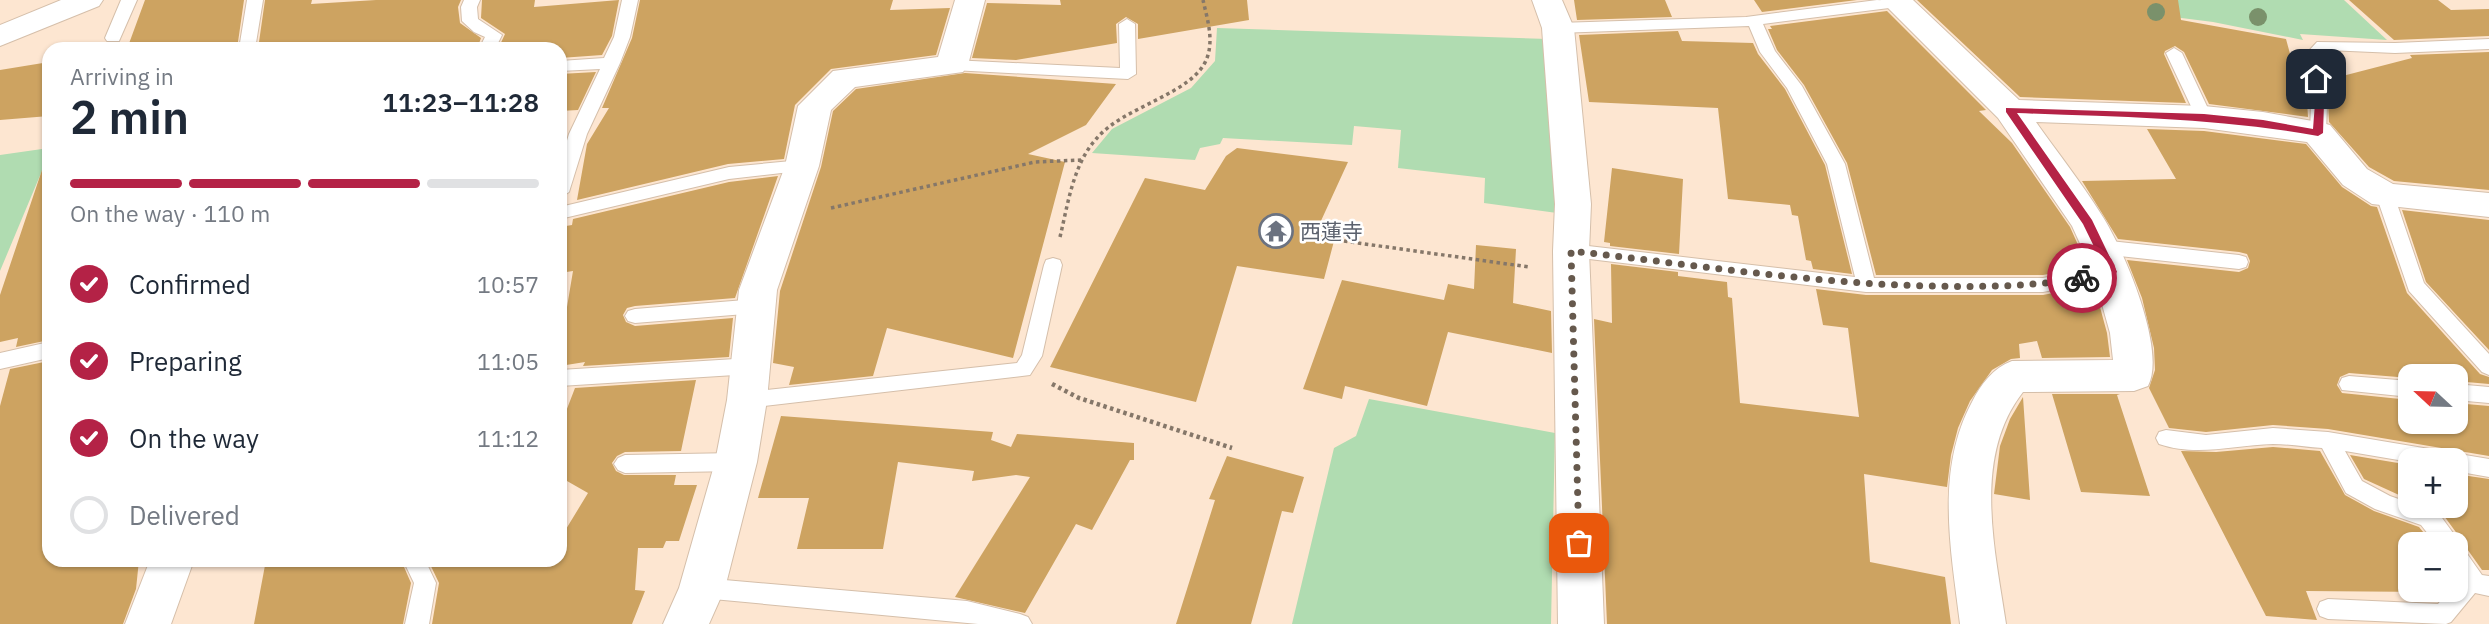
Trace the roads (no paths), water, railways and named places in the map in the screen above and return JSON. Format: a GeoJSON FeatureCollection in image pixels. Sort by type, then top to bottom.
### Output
{"type":"FeatureCollection","features":[{"type":"Feature","properties":{"kind":"street"},"geometry":{"type":"LineString","coordinates":[[0,36],[88,0]]}},
{"type":"Feature","properties":{"kind":"street"},"geometry":{"type":"LineString","coordinates":[[686,624],[702,587],[736,462],[749,383],[758,290],[802,166],[815,106],[845,78],[952,65],[970,0]]}},
{"type":"Feature","properties":{"kind":"street"},"geometry":{"type":"LineString","coordinates":[[1896,1],[2010,110],[2053,169],[2106,259],[2130,333],[2134,375],[2012,377],[1987,411],[1970,472],[1969,509],[1983,624]]}},
{"type":"Feature","properties":{"kind":"street"},"geometry":{"type":"LineString","coordinates":[[1552,14],[1573,204],[1571,262],[1581,624]]}},
{"type":"Feature","properties":{"kind":"street"},"geometry":{"type":"LineString","coordinates":[[2010,110],[2204,117],[2263,123],[2318,133],[2355,177],[2385,195],[2489,205]]}},
{"type":"Feature","properties":{"kind":"street"},"geometry":{"type":"LineString","coordinates":[[148,624],[169,567]]}},
{"type":"Feature","properties":{"kind":"lane"},"geometry":{"type":"LineString","coordinates":[[113,38],[129,0]]}},
{"type":"Feature","properties":{"kind":"lane"},"geometry":{"type":"LineString","coordinates":[[248,42],[255,0]]}},
{"type":"Feature","properties":{"kind":"lane"},"geometry":{"type":"LineString","coordinates":[[472,0],[469,8],[470,22],[494,34],[490,42]]}},
{"type":"Feature","properties":{"kind":"lane"},"geometry":{"type":"LineString","coordinates":[[567,169],[578,134],[622,37],[630,0]]}},
{"type":"Feature","properties":{"kind":"lane"},"geometry":{"type":"LineString","coordinates":[[1552,14],[1754,21],[1896,1]]}},
{"type":"Feature","properties":{"kind":"lane"},"geometry":{"type":"LineString","coordinates":[[1754,21],[1768,51],[1794,86],[1836,164],[1866,285]]}},
{"type":"Feature","properties":{"kind":"lane"},"geometry":{"type":"LineString","coordinates":[[952,65],[1128,74],[1127,24]]}},
{"type":"Feature","properties":{"kind":"lane"},"geometry":{"type":"LineString","coordinates":[[2318,133],[2319,103],[2313,55],[2323,45],[2395,48],[2489,44]]}},
{"type":"Feature","properties":{"kind":"lane"},"geometry":{"type":"LineString","coordinates":[[2174,53],[2204,117]]}},
{"type":"Feature","properties":{"kind":"lane"},"geometry":{"type":"LineString","coordinates":[[567,66],[612,63]]}},
{"type":"Feature","properties":{"kind":"lane"},"geometry":{"type":"LineString","coordinates":[[567,212],[729,173],[802,166]]}},
{"type":"Feature","properties":{"kind":"lane"},"geometry":{"type":"LineString","coordinates":[[2385,195],[2416,286],[2489,368]]}},
{"type":"Feature","properties":{"kind":"lane"},"geometry":{"type":"LineString","coordinates":[[1571,262],[1866,285],[1996,287],[2043,285],[2106,259],[2239,262]]}},
{"type":"Feature","properties":{"kind":"lane"},"geometry":{"type":"LineString","coordinates":[[567,378],[749,383],[1023,370],[1032,356],[1054,265]]}},
{"type":"Feature","properties":{"kind":"lane"},"geometry":{"type":"LineString","coordinates":[[635,316],[757,306]]}},
{"type":"Feature","properties":{"kind":"lane"},"geometry":{"type":"LineString","coordinates":[[0,361],[42,351]]}},
{"type":"Feature","properties":{"kind":"lane"},"geometry":{"type":"LineString","coordinates":[[2349,384],[2398,388]]}},
{"type":"Feature","properties":{"kind":"lane"},"geometry":{"type":"LineString","coordinates":[[2468,393],[2489,395]]}},
{"type":"Feature","properties":{"kind":"lane"},"geometry":{"type":"LineString","coordinates":[[2166,438],[2206,443],[2273,436],[2328,440],[2398,452]]}},
{"type":"Feature","properties":{"kind":"lane"},"geometry":{"type":"LineString","coordinates":[[2328,440],[2354,487],[2383,503],[2429,518],[2439,532]]}},
{"type":"Feature","properties":{"kind":"lane"},"geometry":{"type":"LineString","coordinates":[[625,464],[736,462]]}},
{"type":"Feature","properties":{"kind":"lane"},"geometry":{"type":"LineString","coordinates":[[2468,464],[2489,468]]}},
{"type":"Feature","properties":{"kind":"lane"},"geometry":{"type":"LineString","coordinates":[[417,567],[425,583],[418,624]]}},
{"type":"Feature","properties":{"kind":"lane"},"geometry":{"type":"LineString","coordinates":[[2468,569],[2482,585]]}},
{"type":"Feature","properties":{"kind":"lane"},"geometry":{"type":"LineString","coordinates":[[2328,609],[2443,615],[2470,582],[2482,585]]}},
{"type":"Feature","properties":{"kind":"lane"},"geometry":{"type":"LineString","coordinates":[[702,587],[967,611],[1020,624]]}},
{"type":"Feature","properties":{"kind":"place","name":"西蓮寺"},"geometry":{"type":"Point","coordinates":[1276,231]}}]}
